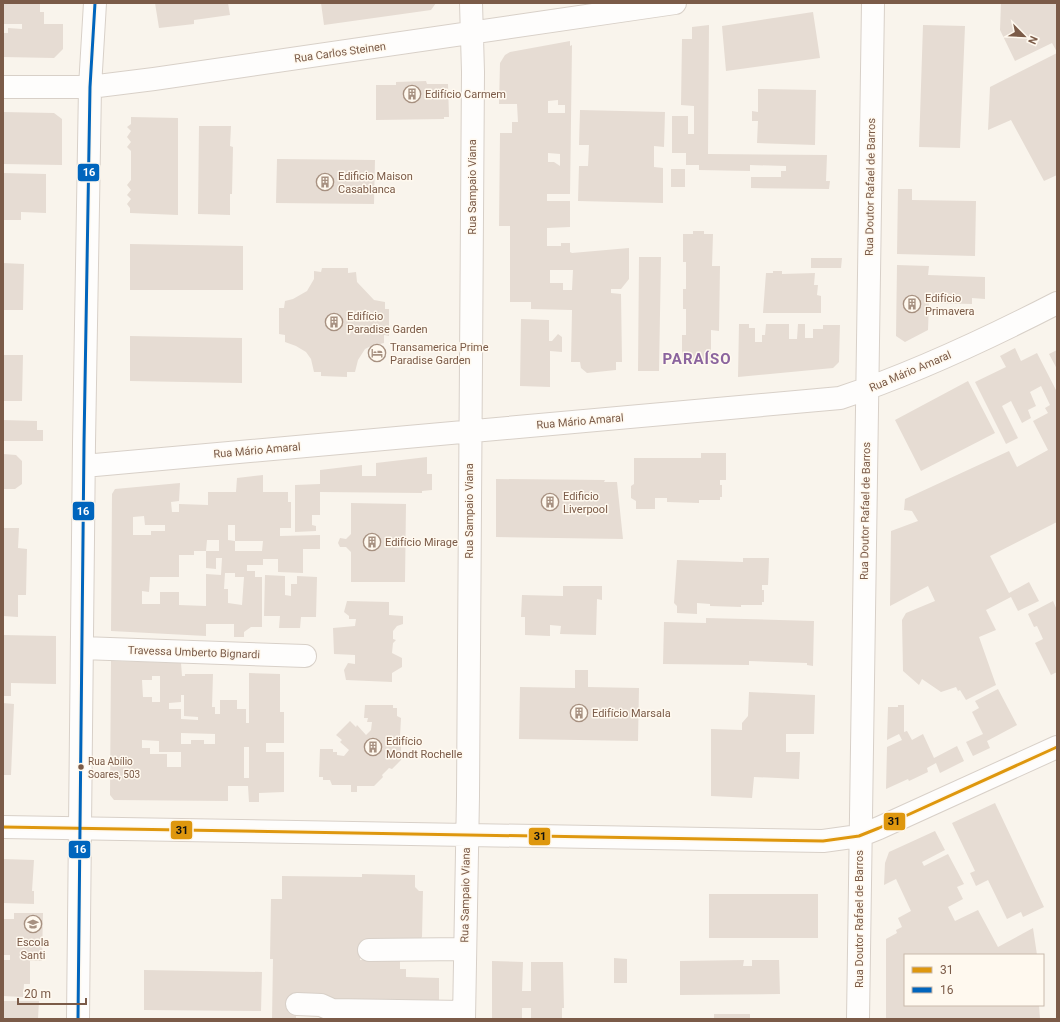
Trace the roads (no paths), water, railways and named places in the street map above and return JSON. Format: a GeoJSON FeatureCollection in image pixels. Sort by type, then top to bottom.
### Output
{"type":"FeatureCollection","features":[{"type":"Feature","properties":{"kind":"street"},"geometry":{"type":"LineString","coordinates":[[78,1019],[90,87],[95,3]]}},
{"type":"Feature","properties":{"kind":"street","name":"Rua Sampaio Viana"},"geometry":{"type":"LineString","coordinates":[[464,1015],[470,431],[471,3]]}},
{"type":"Feature","properties":{"kind":"street","name":"Rua Carlos Steinen"},"geometry":{"type":"LineString","coordinates":[[3,86],[90,87],[162,78],[675,3]]}},
{"type":"Feature","properties":{"kind":"street","name":"Rua Doutor Rafael de Barros"},"geometry":{"type":"LineString","coordinates":[[858,1019],[859,836],[873,3]]}},
{"type":"Feature","properties":{"kind":"street","name":"Rua Mário Amaral"},"geometry":{"type":"LineString","coordinates":[[84,466],[840,398],[888,382],[1003,331],[1057,303]]}},
{"type":"Feature","properties":{"kind":"street","name":"Travessa Umberto Bignardi"},"geometry":{"type":"LineString","coordinates":[[82,648],[305,656]]}},
{"type":"Feature","properties":{"kind":"street"},"geometry":{"type":"LineString","coordinates":[[3,827],[823,841],[859,836],[896,821],[1057,747]]}},
{"type":"Feature","properties":{"kind":"street"},"geometry":{"type":"LineString","coordinates":[[369,950],[464,949]]}},
{"type":"Feature","properties":{"kind":"street"},"geometry":{"type":"LineString","coordinates":[[296,1004],[321,1005],[332,1010],[464,1015]]}},
{"type":"Feature","properties":{"kind":"place","name":"Edifício Carmem"},"geometry":{"type":"Point","coordinates":[412,94]}},
{"type":"Feature","properties":{"kind":"place","name":"Edificio Maison Casablanca"},"geometry":{"type":"Point","coordinates":[325,182]}},
{"type":"Feature","properties":{"kind":"place","name":"Edifício Primavera"},"geometry":{"type":"Point","coordinates":[912,304]}},
{"type":"Feature","properties":{"kind":"place","name":"Edifício Paradise Garden"},"geometry":{"type":"Point","coordinates":[334,322]}},
{"type":"Feature","properties":{"kind":"place","name":"Transamerica Prime Paradise Garden"},"geometry":{"type":"Point","coordinates":[377,353]}},
{"type":"Feature","properties":{"kind":"place","name":"Edificio Liverpool"},"geometry":{"type":"Point","coordinates":[550,502]}},
{"type":"Feature","properties":{"kind":"place","name":"Edifício Mirage"},"geometry":{"type":"Point","coordinates":[372,542]}},
{"type":"Feature","properties":{"kind":"place","name":"Edifício Marsala"},"geometry":{"type":"Point","coordinates":[579,713]}},
{"type":"Feature","properties":{"kind":"place","name":"Edifício Mondt Rochelle"},"geometry":{"type":"Point","coordinates":[373,747]}},
{"type":"Feature","properties":{"kind":"place","name":"Rua Abílio Soares, 503"},"geometry":{"type":"Point","coordinates":[81,767]}},
{"type":"Feature","properties":{"kind":"place","name":"Escola Santi"},"geometry":{"type":"Point","coordinates":[33,924]}},
{"type":"Feature","properties":{"kind":"district","name":"PARAÍSO"},"geometry":{"type":"Point","coordinates":[697,359]}}]}
